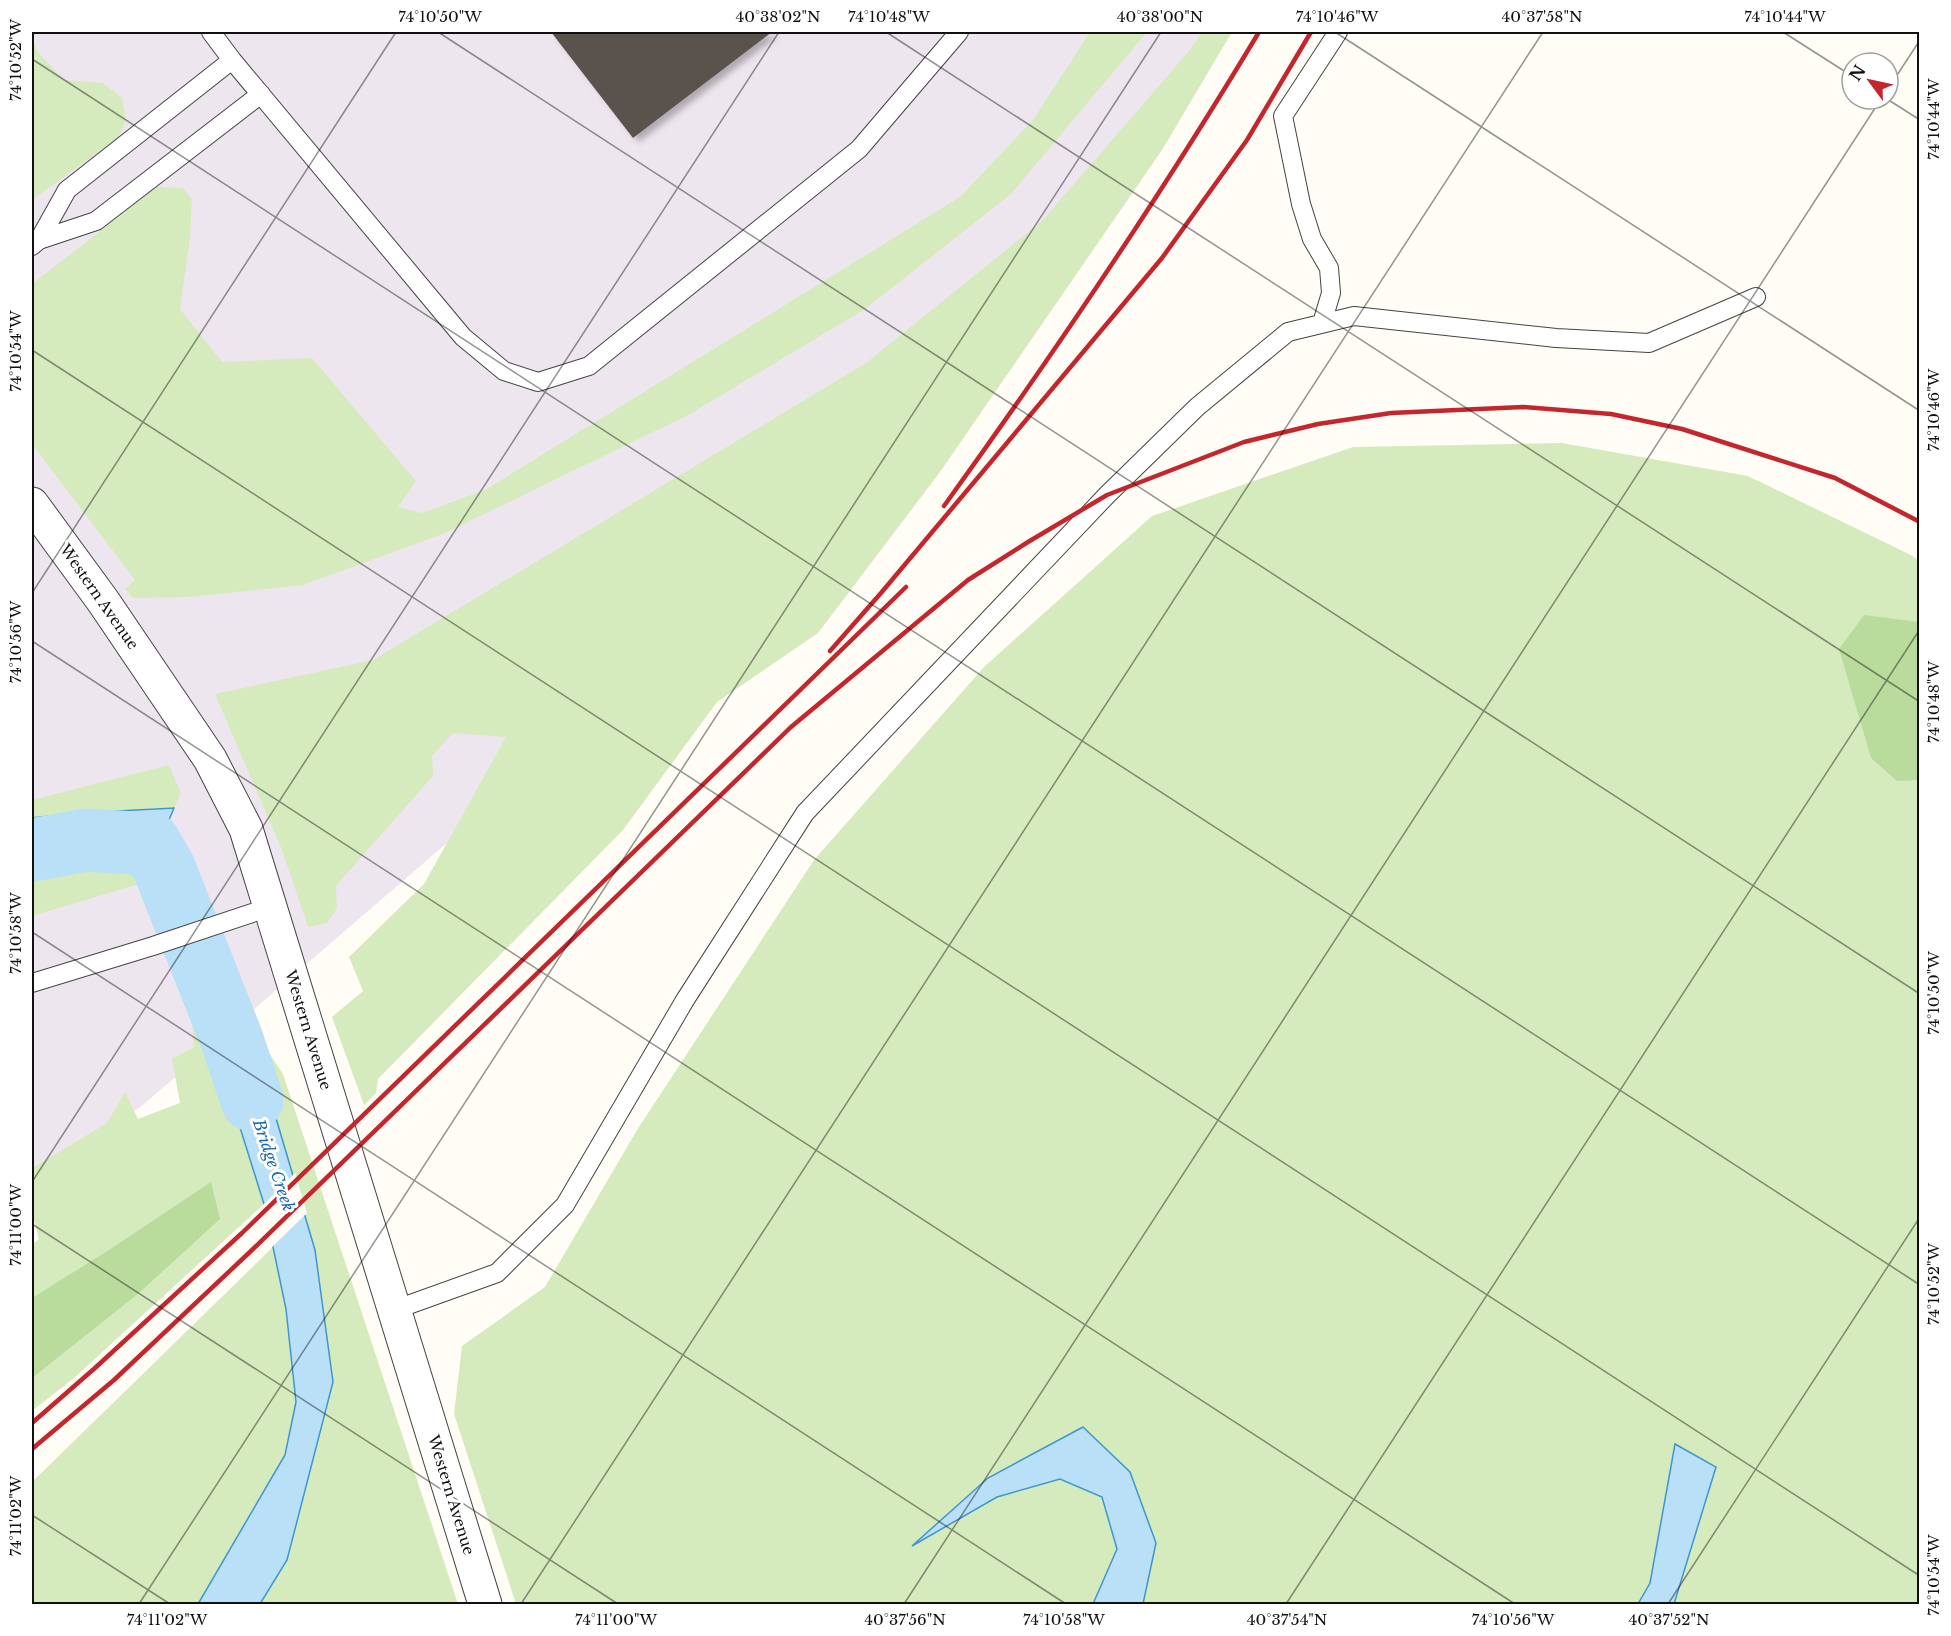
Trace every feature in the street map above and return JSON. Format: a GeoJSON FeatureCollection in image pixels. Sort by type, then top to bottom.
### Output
{"type":"FeatureCollection","features":[{"type":"Feature","properties":{"kind":"street","name":"Western Avenue"},"geometry":{"type":"LineString","coordinates":[[32,504],[103,601],[210,759],[246,829],[485,1605]]}},
{"type":"Feature","properties":{"kind":"lane"},"geometry":{"type":"LineString","coordinates":[[211,32],[463,337],[504,371],[538,382],[589,366],[858,149],[959,32]]}},
{"type":"Feature","properties":{"kind":"lane"},"geometry":{"type":"LineString","coordinates":[[1322,323],[1330,293],[1329,268],[1312,239],[1301,204],[1283,116],[1338,32]]}},
{"type":"Feature","properties":{"kind":"lane"},"geometry":{"type":"LineString","coordinates":[[35,243],[67,190],[232,60]]}},
{"type":"Feature","properties":{"kind":"lane"},"geometry":{"type":"LineString","coordinates":[[35,243],[96,221],[261,94]]}},
{"type":"Feature","properties":{"kind":"lane"},"geometry":{"type":"LineString","coordinates":[[394,1310],[497,1273],[565,1204],[685,1000],[805,813],[1107,495],[1197,407],[1288,332],[1354,315],[1556,338],[1649,343],[1756,297]]}},
{"type":"Feature","properties":{"kind":"lane"},"geometry":{"type":"LineString","coordinates":[[32,983],[270,907]]}},
{"type":"Feature","properties":{"kind":"shaded area"},"geometry":{"type":"Polygon","coordinates":[[[32,32],[1204,32],[1203,74],[698,627],[144,1104],[32,1189],[32,32]]]}},
{"type":"Feature","properties":{"kind":"green space"},"geometry":{"type":"Polygon","coordinates":[[[1090,32],[1147,32],[1011,194],[865,309],[690,414],[443,534],[303,585],[190,597],[133,598],[125,589],[135,580],[32,444],[32,284],[157,187],[183,188],[192,199],[190,237],[180,309],[222,362],[312,358],[416,481],[398,507],[422,513],[485,490],[960,197],[1033,120],[1090,32]]]}},
{"type":"Feature","properties":{"kind":"green space"},"geometry":{"type":"Polygon","coordinates":[[[1202,32],[1232,32],[1162,150],[940,472],[818,633],[717,702],[623,830],[378,1079],[376,1093],[364,1105],[332,1017],[363,991],[349,957],[424,884],[506,737],[453,733],[432,756],[433,776],[336,886],[337,908],[327,923],[308,927],[282,850],[215,694],[373,660],[866,363],[1042,221],[1189,51],[1202,32]]]}},
{"type":"Feature","properties":{"kind":"green space"},"geometry":{"type":"Polygon","coordinates":[[[32,37],[37,51],[64,80],[103,83],[122,98],[126,120],[119,137],[32,200],[32,37]]]}},
{"type":"Feature","properties":{"kind":"green space"},"geometry":{"type":"Polygon","coordinates":[[[1562,443],[1748,476],[1911,555],[1919,561],[1919,1604],[516,1604],[454,1414],[462,1346],[545,1287],[637,1130],[814,860],[984,667],[1152,516],[1353,447],[1562,443]]]}},
{"type":"Feature","properties":{"kind":"green space"},"geometry":{"type":"Polygon","coordinates":[[[1864,615],[1919,622],[1919,780],[1897,781],[1871,758],[1839,649],[1864,615]]]}},
{"type":"Feature","properties":{"kind":"green space"},"geometry":{"type":"Polygon","coordinates":[[[169,765],[181,793],[174,808],[32,818],[32,800],[169,765]]]}},
{"type":"Feature","properties":{"kind":"green space"},"geometry":{"type":"Polygon","coordinates":[[[151,863],[136,885],[32,916],[32,875],[151,863]]]}},
{"type":"Feature","properties":{"kind":"green space"},"geometry":{"type":"Polygon","coordinates":[[[190,996],[201,1003],[264,1204],[74,1378],[32,1411],[32,1245],[39,1239],[32,1213],[32,1168],[107,1123],[125,1092],[138,1119],[180,1103],[172,1059],[194,1047],[190,996]]]}},
{"type":"Feature","properties":{"kind":"green space"},"geometry":{"type":"Polygon","coordinates":[[[252,1037],[267,1050],[283,1074],[458,1604],[260,1604],[287,1560],[315,1250],[252,1037]]]}},
{"type":"Feature","properties":{"kind":"green space"},"geometry":{"type":"Polygon","coordinates":[[[211,1182],[220,1219],[139,1293],[32,1378],[32,1298],[211,1182]]]}},
{"type":"Feature","properties":{"kind":"green space"},"geometry":{"type":"Polygon","coordinates":[[[273,1247],[286,1309],[296,1402],[285,1455],[198,1604],[32,1604],[32,1482],[273,1247]]]}},
{"type":"Feature","properties":{"kind":"water"},"geometry":{"type":"Polygon","coordinates":[[[174,808],[151,863],[32,875],[32,818],[174,808]]]}},
{"type":"Feature","properties":{"kind":"water"},"geometry":{"type":"Polygon","coordinates":[[[201,1003],[252,1037],[315,1250],[333,1382],[287,1560],[260,1604],[198,1604],[285,1455],[296,1402],[286,1309],[264,1204],[201,1003]]]}},
{"type":"Feature","properties":{"kind":"water"},"geometry":{"type":"Polygon","coordinates":[[[1083,1427],[1130,1472],[1156,1543],[1143,1604],[1093,1604],[1117,1549],[1102,1497],[1060,1479],[997,1497],[912,1546],[988,1478],[1083,1427]]]}},
{"type":"Feature","properties":{"kind":"water"},"geometry":{"type":"Polygon","coordinates":[[[1675,1444],[1716,1467],[1674,1604],[1638,1604],[1650,1583],[1675,1444]]]}},
{"type":"Feature","properties":{"kind":"pier"},"geometry":{"type":"Polygon","coordinates":[[[295,1173],[307,1213],[270,1249],[262,1206],[295,1173]]]}},
{"type":"Feature","properties":{"kind":"building"},"geometry":{"type":"Polygon","coordinates":[[[551,32],[772,32],[633,138],[551,32]]]}},
{"type":"Feature","properties":{"kind":"waterway","name":"Bridge Creek"},"geometry":{"type":"LineString","coordinates":[[32,850],[87,840],[150,844],[164,868],[232,1040],[252,1100]]}},
{"type":"Feature","properties":{"kind":"railway"},"geometry":{"type":"LineString","coordinates":[[944,506],[1107,272],[1259,32]]}},
{"type":"Feature","properties":{"kind":"railway"},"geometry":{"type":"LineString","coordinates":[[830,651],[1162,258],[1247,140],[1311,32]]}},
{"type":"Feature","properties":{"kind":"railway"},"geometry":{"type":"LineString","coordinates":[[32,1449],[114,1380],[252,1250],[791,727],[968,580],[1107,495],[1244,442],[1318,424],[1391,413],[1523,407],[1611,414],[1682,429],[1835,478],[1920,522]]}},
{"type":"Feature","properties":{"kind":"railway"},"geometry":{"type":"LineString","coordinates":[[32,1423],[242,1233],[906,587]]}}]}
